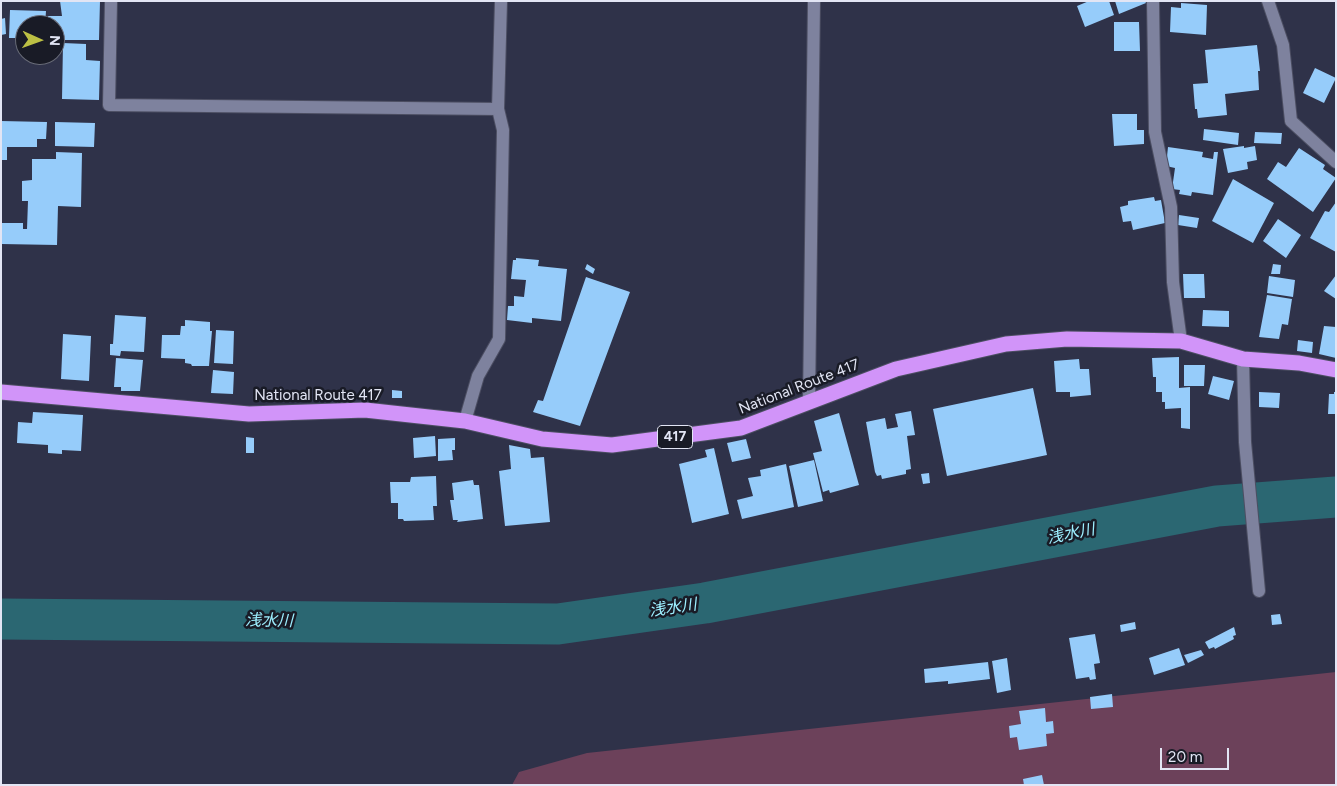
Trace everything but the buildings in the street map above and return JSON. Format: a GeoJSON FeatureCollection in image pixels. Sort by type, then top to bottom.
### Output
{"type":"FeatureCollection","features":[{"type":"Feature","properties":{"kind":"highway","name":"National Route 417"},"geometry":{"type":"LineString","coordinates":[[1,392],[249,414],[365,410],[465,421],[542,439],[612,445],[742,428],[896,370],[1006,344],[1067,339],[1181,341],[1243,359],[1299,363],[1336,370]]}},
{"type":"Feature","properties":{"kind":"street"},"geometry":{"type":"LineString","coordinates":[[111,1],[109,105],[498,109]]}},
{"type":"Feature","properties":{"kind":"street"},"geometry":{"type":"LineString","coordinates":[[465,421],[478,376],[499,339],[503,130],[498,109],[502,1]]}},
{"type":"Feature","properties":{"kind":"street"},"geometry":{"type":"LineString","coordinates":[[810,402],[814,1]]}},
{"type":"Feature","properties":{"kind":"street"},"geometry":{"type":"LineString","coordinates":[[1153,1],[1155,132],[1171,207],[1173,282],[1181,341]]}},
{"type":"Feature","properties":{"kind":"street"},"geometry":{"type":"LineString","coordinates":[[1268,1],[1283,45],[1291,121],[1336,162]]}},
{"type":"Feature","properties":{"kind":"street"},"geometry":{"type":"LineString","coordinates":[[1243,359],[1245,442],[1259,591]]}},
{"type":"Feature","properties":{"kind":"shaded area"},"geometry":{"type":"Polygon","coordinates":[[[1336,672],[1336,785],[512,785],[519,772],[587,753],[1336,672]]]}},
{"type":"Feature","properties":{"kind":"waterway","name":"浅水川"},"geometry":{"type":"LineString","coordinates":[[1,619],[558,624],[705,603],[1217,506],[1336,497]]}}]}
